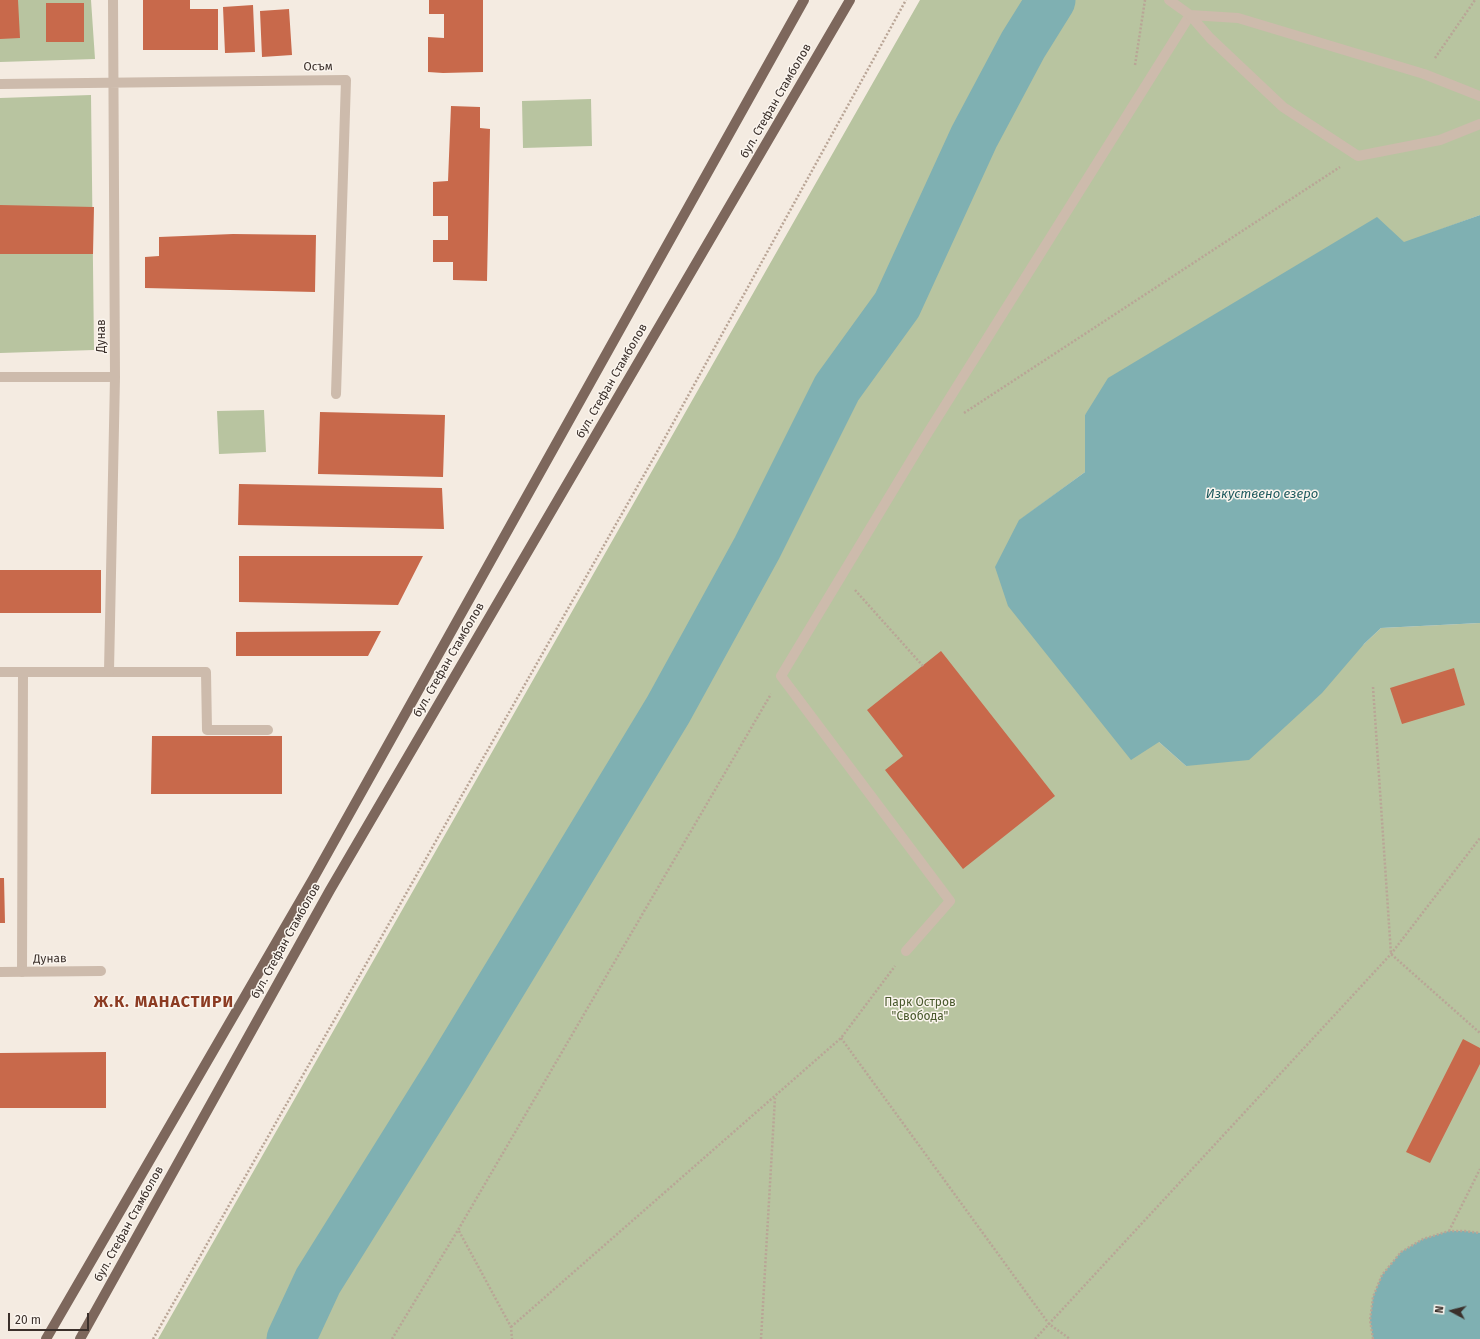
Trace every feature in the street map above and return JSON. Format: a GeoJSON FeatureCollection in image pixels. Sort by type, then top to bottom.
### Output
{"type":"FeatureCollection","features":[{"type":"Feature","properties":{"kind":"main road","name":"бул. Стефан Стамболов"},"geometry":{"type":"LineString","coordinates":[[46,1339],[313,880],[804,0]]}},
{"type":"Feature","properties":{"kind":"main road","name":"бул. Стефан Стамболов"},"geometry":{"type":"LineString","coordinates":[[80,1339],[330,890],[850,0]]}},
{"type":"Feature","properties":{"kind":"street","name":"Дунав"},"geometry":{"type":"LineString","coordinates":[[109,671],[115,376],[113,0]]}},
{"type":"Feature","properties":{"kind":"street"},"geometry":{"type":"LineString","coordinates":[[1169,0],[1190,15],[1210,38],[1283,107],[1358,156],[1440,140],[1480,124]]}},
{"type":"Feature","properties":{"kind":"street"},"geometry":{"type":"LineString","coordinates":[[1190,15],[1238,18],[1424,74],[1480,96]]}},
{"type":"Feature","properties":{"kind":"street"},"geometry":{"type":"LineString","coordinates":[[906,951],[950,901],[781,676],[924,439],[1190,15]]}},
{"type":"Feature","properties":{"kind":"street","name":"Осъм"},"geometry":{"type":"LineString","coordinates":[[0,84],[346,80],[336,394]]}},
{"type":"Feature","properties":{"kind":"street"},"geometry":{"type":"LineString","coordinates":[[0,377],[115,376]]}},
{"type":"Feature","properties":{"kind":"street"},"geometry":{"type":"LineString","coordinates":[[0,672],[206,672],[208,730],[268,730]]}},
{"type":"Feature","properties":{"kind":"street"},"geometry":{"type":"LineString","coordinates":[[22,972],[23,672]]}},
{"type":"Feature","properties":{"kind":"street","name":"Дунав"},"geometry":{"type":"LineString","coordinates":[[0,972],[101,972]]}},
{"type":"Feature","properties":{"kind":"path"},"geometry":{"type":"LineString","coordinates":[[153,1339],[661,445],[906,0]]}},
{"type":"Feature","properties":{"kind":"path"},"geometry":{"type":"LineString","coordinates":[[1135,69],[1145,0]]}},
{"type":"Feature","properties":{"kind":"path"},"geometry":{"type":"LineString","coordinates":[[1424,74],[1475,0]]}},
{"type":"Feature","properties":{"kind":"path"},"geometry":{"type":"LineString","coordinates":[[964,413],[1358,156]]}},
{"type":"Feature","properties":{"kind":"path"},"geometry":{"type":"LineString","coordinates":[[842,575],[923,666]]}},
{"type":"Feature","properties":{"kind":"path"},"geometry":{"type":"LineString","coordinates":[[392,1339],[458,1230],[781,676]]}},
{"type":"Feature","properties":{"kind":"path"},"geometry":{"type":"LineString","coordinates":[[1373,687],[1391,954],[1480,1033]]}},
{"type":"Feature","properties":{"kind":"path"},"geometry":{"type":"LineString","coordinates":[[1035,1339],[1391,954],[1480,838]]}},
{"type":"Feature","properties":{"kind":"path"},"geometry":{"type":"LineString","coordinates":[[511,1327],[841,1038],[906,951]]}},
{"type":"Feature","properties":{"kind":"path"},"geometry":{"type":"LineString","coordinates":[[841,1038],[1049,1324],[1070,1339]]}},
{"type":"Feature","properties":{"kind":"path"},"geometry":{"type":"LineString","coordinates":[[761,1339],[774,1097]]}},
{"type":"Feature","properties":{"kind":"path"},"geometry":{"type":"LineString","coordinates":[[1449,1231],[1480,1169]]}},
{"type":"Feature","properties":{"kind":"path"},"geometry":{"type":"LineString","coordinates":[[458,1230],[511,1327],[512,1339]]}},
{"type":"Feature","properties":{"kind":"path"},"geometry":{"type":"LineString","coordinates":[[1373,1339],[1370,1320],[1373,1297],[1382,1275],[1401,1252],[1423,1238],[1449,1231],[1465,1230],[1480,1233]]}},
{"type":"Feature","properties":{"kind":"green space"},"geometry":{"type":"Polygon","coordinates":[[[0,0],[91,0],[95,59],[0,62],[0,0]]]}},
{"type":"Feature","properties":{"kind":"green space","name":"Парк Остров \"Свобода\""},"geometry":{"type":"Polygon","coordinates":[[[920,0],[1480,0],[1480,215],[1404,243],[1085,415],[1085,472],[1020,520],[1159,742],[1186,766],[1364,644],[1381,628],[1480,623],[1480,1339],[158,1339],[920,0]]]}},
{"type":"Feature","properties":{"kind":"green space"},"geometry":{"type":"Polygon","coordinates":[[[91,95],[94,350],[0,353],[0,98],[91,95]]]}},
{"type":"Feature","properties":{"kind":"green space"},"geometry":{"type":"Polygon","coordinates":[[[591,99],[592,146],[523,148],[522,101],[591,99]]]}},
{"type":"Feature","properties":{"kind":"green space"},"geometry":{"type":"Polygon","coordinates":[[[264,410],[266,452],[219,454],[217,411],[264,410]]]}},
{"type":"Feature","properties":{"kind":"water","name":"Изкуствено езеро"},"geometry":{"type":"Polygon","coordinates":[[[1480,215],[1480,623],[1381,628],[1364,644],[1322,693],[1249,760],[1186,766],[1159,742],[1131,760],[1008,606],[995,567],[1019,520],[1085,472],[1085,415],[1108,378],[1377,217],[1404,242],[1480,215]]]}},
{"type":"Feature","properties":{"kind":"water"},"geometry":{"type":"Polygon","coordinates":[[[1449,1231],[1480,1233],[1480,1339],[1373,1339],[1370,1320],[1373,1297],[1382,1275],[1401,1252],[1423,1239],[1449,1231]]]}},
{"type":"Feature","properties":{"kind":"building"},"geometry":{"type":"Polygon","coordinates":[[[0,0],[18,0],[20,38],[0,39],[0,0]]]}},
{"type":"Feature","properties":{"kind":"building"},"geometry":{"type":"Polygon","coordinates":[[[143,0],[190,0],[190,9],[218,9],[218,50],[143,50],[143,0]]]}},
{"type":"Feature","properties":{"kind":"building"},"geometry":{"type":"Polygon","coordinates":[[[429,0],[483,0],[483,72],[428,72],[428,37],[444,38],[444,14],[429,14],[429,0]]]}},
{"type":"Feature","properties":{"kind":"building"},"geometry":{"type":"Polygon","coordinates":[[[46,3],[84,3],[84,42],[46,42],[46,3]]]}},
{"type":"Feature","properties":{"kind":"building"},"geometry":{"type":"Polygon","coordinates":[[[253,5],[255,52],[225,53],[223,7],[253,5]]]}},
{"type":"Feature","properties":{"kind":"building"},"geometry":{"type":"Polygon","coordinates":[[[289,9],[292,55],[262,57],[260,11],[289,9]]]}},
{"type":"Feature","properties":{"kind":"building"},"geometry":{"type":"Polygon","coordinates":[[[451,106],[480,107],[480,128],[490,129],[487,281],[453,280],[453,262],[433,262],[433,240],[448,240],[448,216],[433,216],[433,182],[448,181],[451,106]]]}},
{"type":"Feature","properties":{"kind":"building"},"geometry":{"type":"Polygon","coordinates":[[[0,205],[94,207],[93,254],[0,254],[0,205]]]}},
{"type":"Feature","properties":{"kind":"building"},"geometry":{"type":"Polygon","coordinates":[[[233,234],[316,235],[315,292],[145,288],[145,257],[159,256],[159,237],[233,234]]]}},
{"type":"Feature","properties":{"kind":"building"},"geometry":{"type":"Polygon","coordinates":[[[320,412],[445,415],[443,477],[318,474],[320,412]]]}},
{"type":"Feature","properties":{"kind":"building"},"geometry":{"type":"Polygon","coordinates":[[[239,484],[442,488],[444,529],[238,525],[239,484]]]}},
{"type":"Feature","properties":{"kind":"building"},"geometry":{"type":"Polygon","coordinates":[[[239,556],[423,556],[398,605],[239,602],[239,556]]]}},
{"type":"Feature","properties":{"kind":"building"},"geometry":{"type":"Polygon","coordinates":[[[0,570],[101,570],[101,613],[0,613],[0,570]]]}},
{"type":"Feature","properties":{"kind":"building"},"geometry":{"type":"Polygon","coordinates":[[[381,631],[368,656],[236,656],[236,632],[381,631]]]}},
{"type":"Feature","properties":{"kind":"building"},"geometry":{"type":"Polygon","coordinates":[[[941,651],[1055,796],[963,869],[885,770],[903,756],[867,710],[941,651]]]}},
{"type":"Feature","properties":{"kind":"building"},"geometry":{"type":"Polygon","coordinates":[[[1454,668],[1465,705],[1402,724],[1390,688],[1454,668]]]}},
{"type":"Feature","properties":{"kind":"building"},"geometry":{"type":"Polygon","coordinates":[[[152,736],[282,736],[282,794],[151,794],[152,736]]]}},
{"type":"Feature","properties":{"kind":"building"},"geometry":{"type":"Polygon","coordinates":[[[0,878],[4,878],[5,923],[0,923],[0,878]]]}},
{"type":"Feature","properties":{"kind":"building"},"geometry":{"type":"Polygon","coordinates":[[[1463,1039],[1480,1048],[1480,1064],[1430,1163],[1406,1152],[1463,1039]]]}},
{"type":"Feature","properties":{"kind":"building"},"geometry":{"type":"Polygon","coordinates":[[[106,1052],[106,1108],[0,1108],[0,1053],[106,1052]]]}},
{"type":"Feature","properties":{"kind":"waterway"},"geometry":{"type":"LineString","coordinates":[[291,1339],[318,1281],[448,1073],[668,710],[757,548],[837,388],[897,305],[974,137],[1023,45],[1051,0]]}},
{"type":"Feature","properties":{"kind":"district","name":"Ж.К. МАНАСТИРИ"},"geometry":{"type":"Point","coordinates":[164,1003]}}]}
